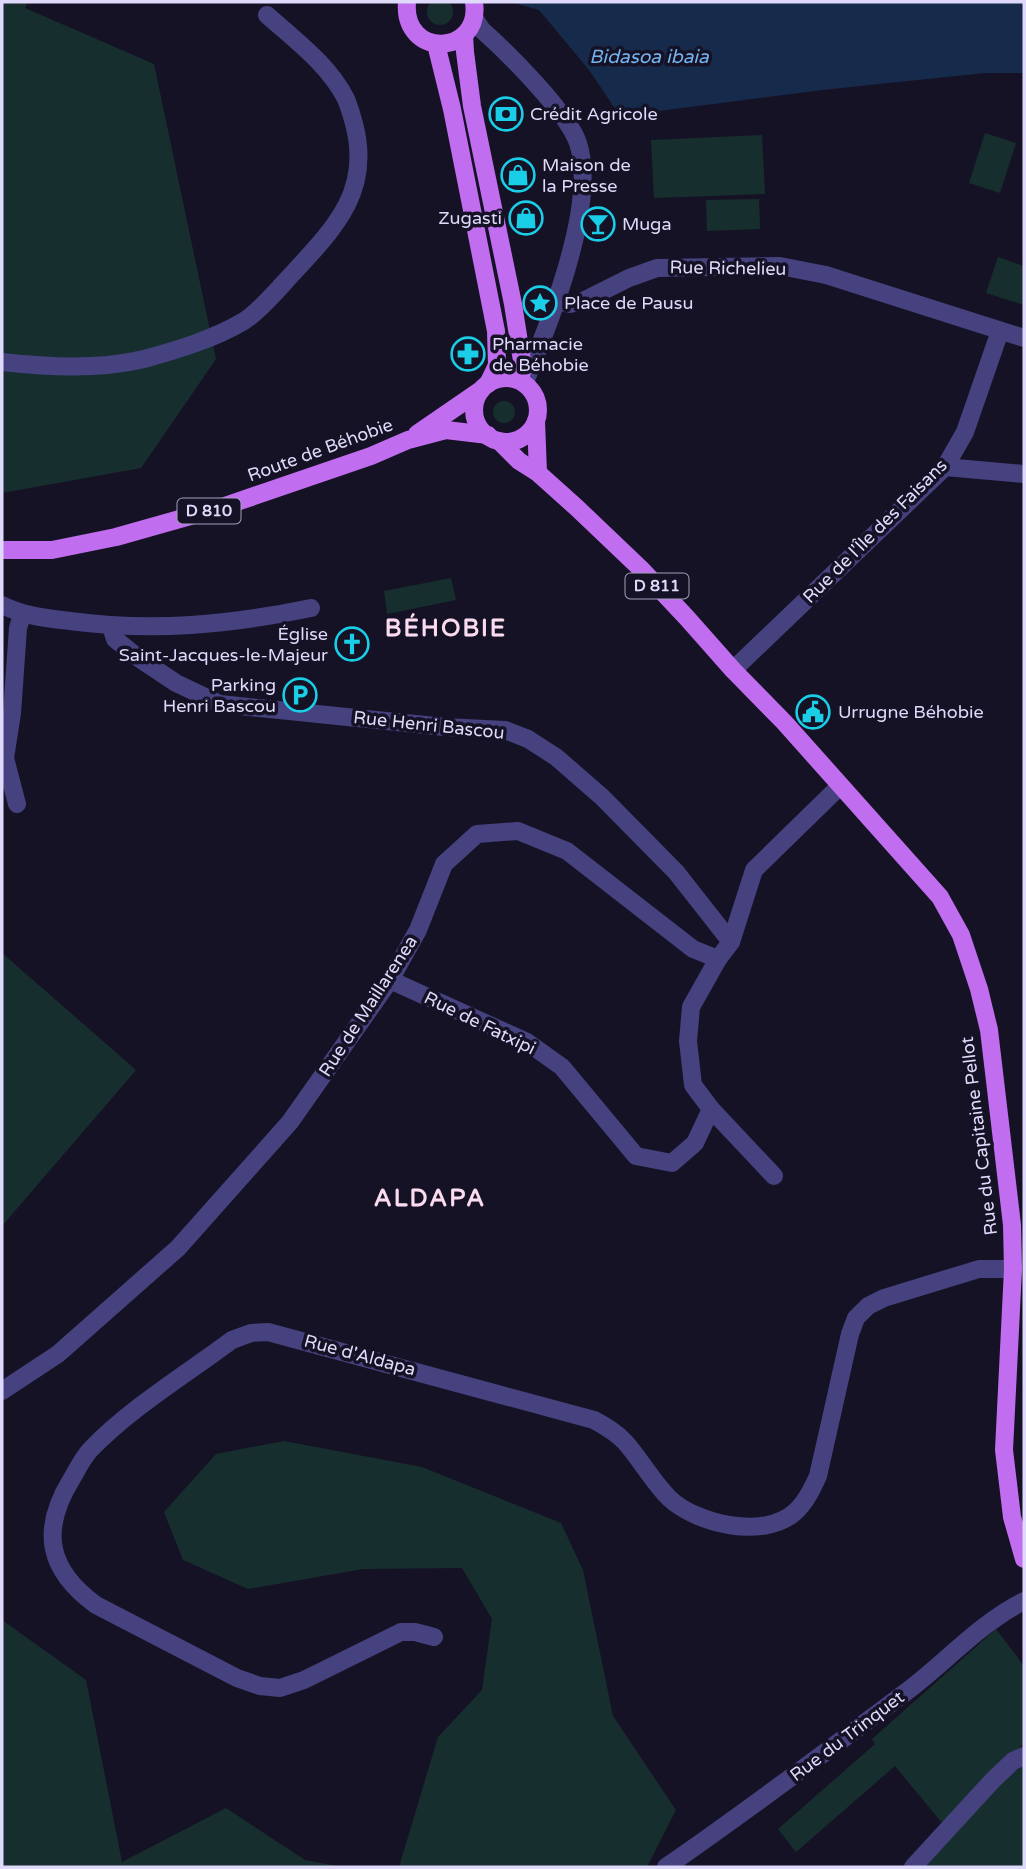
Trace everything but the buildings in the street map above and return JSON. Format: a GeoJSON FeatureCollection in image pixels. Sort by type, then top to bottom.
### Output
{"type":"FeatureCollection","features":[{"type":"Feature","properties":{"kind":"main road"},"geometry":{"type":"LineString","coordinates":[[407,2],[409,24],[425,40],[446,44],[464,35]]}},
{"type":"Feature","properties":{"kind":"main road"},"geometry":{"type":"LineString","coordinates":[[474,10],[464,35],[464,52],[472,106],[513,304],[523,367],[522,382]]}},
{"type":"Feature","properties":{"kind":"main road"},"geometry":{"type":"LineString","coordinates":[[436,44],[452,109],[496,331],[497,365],[475,409],[476,419],[493,438],[517,440],[525,435],[536,421]]}},
{"type":"Feature","properties":{"kind":"main road"},"geometry":{"type":"LineString","coordinates":[[485,387],[505,378],[522,382],[533,392],[537,401],[538,473]]}},
{"type":"Feature","properties":{"kind":"main road","name":"Route de Béhobie"},"geometry":{"type":"LineString","coordinates":[[408,440],[485,387]]}},
{"type":"Feature","properties":{"kind":"main road","name":"Route de Béhobie"},"geometry":{"type":"LineString","coordinates":[[2,550],[52,550],[116,537],[257,496],[408,440],[446,430],[493,438]]}},
{"type":"Feature","properties":{"kind":"main road","name":"D 811"},"geometry":{"type":"LineString","coordinates":[[493,438],[519,461],[538,473],[641,569],[733,670]]}},
{"type":"Feature","properties":{"kind":"main road","name":"Rue du Capitaine Pellot"},"geometry":{"type":"LineString","coordinates":[[733,670],[784,722],[940,897],[968,952],[990,1043],[1009,1200],[1013,1269],[1003,1450],[1012,1517],[1024,1559]]}},
{"type":"Feature","properties":{"kind":"street"},"geometry":{"type":"LineString","coordinates":[[474,10],[482,30],[556,107],[572,129],[578,142],[584,171],[583,194],[573,243],[555,301],[522,382]]}},
{"type":"Feature","properties":{"kind":"street"},"geometry":{"type":"LineString","coordinates":[[2,362],[36,366],[91,366],[143,359],[200,341],[245,320],[328,235],[350,199],[360,170],[358,136],[347,100],[326,69],[267,15]]}},
{"type":"Feature","properties":{"kind":"street","name":"Rue Richelieu"},"geometry":{"type":"LineString","coordinates":[[555,301],[570,304],[581,302],[629,278],[657,268],[780,266],[826,275],[1024,338]]}},
{"type":"Feature","properties":{"kind":"street","name":"Rue de l'Île des Faisans"},"geometry":{"type":"LineString","coordinates":[[733,670],[945,467],[965,432],[1000,331]]}},
{"type":"Feature","properties":{"kind":"street"},"geometry":{"type":"LineString","coordinates":[[945,467],[1024,474]]}},
{"type":"Feature","properties":{"kind":"street"},"geometry":{"type":"LineString","coordinates":[[2,605],[20,621],[182,627],[311,608]]}},
{"type":"Feature","properties":{"kind":"street"},"geometry":{"type":"LineString","coordinates":[[17,804],[3,757],[12,713],[20,621]]}},
{"type":"Feature","properties":{"kind":"street","name":"Rue Henri Bascou"},"geometry":{"type":"LineString","coordinates":[[111,626],[116,639],[137,657],[176,683],[220,704],[445,727],[505,730],[528,739],[556,757],[601,797],[676,872],[731,942]]}},
{"type":"Feature","properties":{"kind":"street"},"geometry":{"type":"LineString","coordinates":[[774,1176],[711,1109],[693,1084],[688,1041],[691,1007],[718,959],[731,942],[754,870],[840,786]]}},
{"type":"Feature","properties":{"kind":"street","name":"Rue de Maillarenea"},"geometry":{"type":"LineString","coordinates":[[2,1391],[58,1354],[178,1248],[290,1122],[390,980],[418,930],[444,864],[477,834],[518,831],[567,852],[693,949],[718,959]]}},
{"type":"Feature","properties":{"kind":"street","name":"Rue de Fatxipi"},"geometry":{"type":"LineString","coordinates":[[390,980],[527,1042],[562,1067],[636,1156],[672,1163],[695,1143],[711,1109]]}},
{"type":"Feature","properties":{"kind":"street","name":"Rue d'Aldapa"},"geometry":{"type":"LineString","coordinates":[[434,1637],[401,1632],[304,1680],[280,1688],[260,1686],[237,1678],[107,1612],[79,1593],[57,1563],[51,1542],[52,1521],[58,1501],[89,1451],[124,1419],[232,1340],[268,1332],[574,1412],[612,1430],[625,1442],[670,1499],[689,1512],[732,1526],[754,1527],[776,1523],[794,1513],[808,1497],[818,1476],[850,1334],[856,1318],[867,1306],[884,1297],[979,1269],[1013,1269]]}},
{"type":"Feature","properties":{"kind":"street","name":"Rue du Trinquet"},"geometry":{"type":"LineString","coordinates":[[666,1867],[909,1689],[1002,1612],[1024,1601]]}},
{"type":"Feature","properties":{"kind":"street"},"geometry":{"type":"LineString","coordinates":[[913,1867],[993,1780],[1013,1761],[1024,1756]]}},
{"type":"Feature","properties":{"kind":"green space"},"geometry":{"type":"Polygon","coordinates":[[[440,-1],[449,3],[453,12],[449,21],[440,25],[431,21],[427,12],[431,3],[440,-1]]]}},
{"type":"Feature","properties":{"kind":"green space"},"geometry":{"type":"Polygon","coordinates":[[[2,2],[28,2],[25,8],[154,64],[216,359],[141,468],[2,493],[2,2]]]}},
{"type":"Feature","properties":{"kind":"green space"},"geometry":{"type":"Polygon","coordinates":[[[985,133],[1016,143],[1000,193],[969,183],[985,133]]]}},
{"type":"Feature","properties":{"kind":"green space"},"geometry":{"type":"Polygon","coordinates":[[[762,135],[765,194],[654,198],[651,140],[762,135]]]}},
{"type":"Feature","properties":{"kind":"green space"},"geometry":{"type":"Polygon","coordinates":[[[759,199],[760,229],[707,231],[706,200],[759,199]]]}},
{"type":"Feature","properties":{"kind":"green space"},"geometry":{"type":"Polygon","coordinates":[[[998,257],[1024,266],[1024,305],[986,293],[998,257]]]}},
{"type":"Feature","properties":{"kind":"green space"},"geometry":{"type":"Polygon","coordinates":[[[504,401],[512,404],[515,412],[512,420],[504,423],[496,420],[493,412],[496,404],[504,401]]]}},
{"type":"Feature","properties":{"kind":"green space"},"geometry":{"type":"Polygon","coordinates":[[[451,578],[456,600],[387,614],[384,591],[451,578]]]}},
{"type":"Feature","properties":{"kind":"green space"},"geometry":{"type":"Polygon","coordinates":[[[2,953],[136,1070],[2,1226],[2,953]]]}},
{"type":"Feature","properties":{"kind":"green space"},"geometry":{"type":"Polygon","coordinates":[[[284,1441],[422,1467],[561,1523],[583,1570],[613,1716],[676,1810],[647,1867],[399,1867],[438,1737],[482,1690],[492,1619],[462,1568],[363,1569],[248,1589],[183,1560],[164,1512],[216,1454],[284,1441]]]}},
{"type":"Feature","properties":{"kind":"green space"},"geometry":{"type":"Polygon","coordinates":[[[2,1620],[86,1680],[122,1862],[226,1808],[305,1860],[342,1867],[2,1867],[2,1620]]]}},
{"type":"Feature","properties":{"kind":"green space"},"geometry":{"type":"Polygon","coordinates":[[[996,1629],[1024,1666],[1024,1744],[997,1766],[942,1823],[895,1766],[796,1852],[778,1829],[875,1744],[872,1739],[996,1629]]]}},
{"type":"Feature","properties":{"kind":"green space"},"geometry":{"type":"Polygon","coordinates":[[[1024,1764],[1024,1867],[922,1867],[996,1788],[1024,1764]]]}},
{"type":"Feature","properties":{"kind":"water","name":"Bidasoa ibaia"},"geometry":{"type":"Polygon","coordinates":[[[511,2],[1024,2],[1024,73],[985,73],[822,90],[620,116],[589,70],[539,10],[511,2]]]}},
{"type":"Feature","properties":{"kind":"place","name":"Crédit Agricole"},"geometry":{"type":"Point","coordinates":[506,114]}},
{"type":"Feature","properties":{"kind":"place","name":"Maison de la Presse"},"geometry":{"type":"Point","coordinates":[518,175]}},
{"type":"Feature","properties":{"kind":"place","name":"Zugasti"},"geometry":{"type":"Point","coordinates":[526,218]}},
{"type":"Feature","properties":{"kind":"place","name":"Muga"},"geometry":{"type":"Point","coordinates":[598,224]}},
{"type":"Feature","properties":{"kind":"place","name":"Place de Pausu"},"geometry":{"type":"Point","coordinates":[540,303]}},
{"type":"Feature","properties":{"kind":"place","name":"Pharmacie de Béhobie"},"geometry":{"type":"Point","coordinates":[468,354]}},
{"type":"Feature","properties":{"kind":"place","name":"Église Saint-Jacques-le-Majeur"},"geometry":{"type":"Point","coordinates":[352,644]}},
{"type":"Feature","properties":{"kind":"place","name":"Parking Henri Bascou"},"geometry":{"type":"Point","coordinates":[300,695]}},
{"type":"Feature","properties":{"kind":"place","name":"Urrugne Béhobie"},"geometry":{"type":"Point","coordinates":[813,712]}},
{"type":"Feature","properties":{"kind":"district","name":"BÉHOBIE"},"geometry":{"type":"Point","coordinates":[446,628]}},
{"type":"Feature","properties":{"kind":"district","name":"ALDAPA"},"geometry":{"type":"Point","coordinates":[430,1198]}}]}
